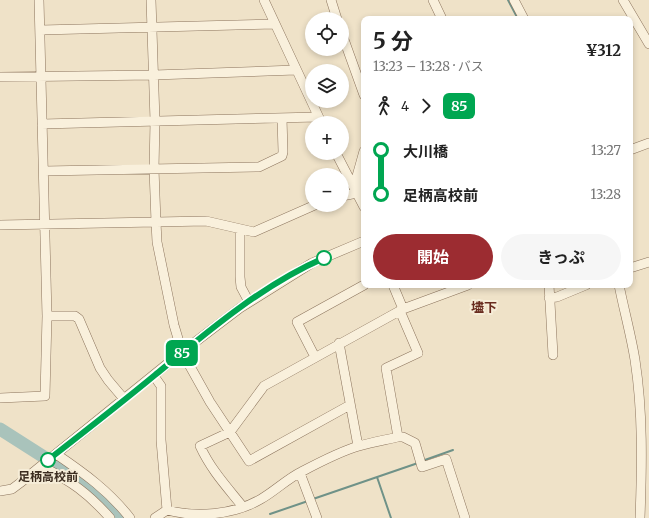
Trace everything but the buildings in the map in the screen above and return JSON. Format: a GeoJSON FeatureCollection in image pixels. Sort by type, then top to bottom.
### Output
{"type":"FeatureCollection","features":[{"type":"Feature","properties":{"kind":"street"},"geometry":{"type":"LineString","coordinates":[[0,398],[45,396],[47,316],[41,30],[39,0]]}},
{"type":"Feature","properties":{"kind":"street"},"geometry":{"type":"LineString","coordinates":[[151,0],[157,242],[174,325],[182,352],[210,402],[249,461],[350,405]]}},
{"type":"Feature","properties":{"kind":"street"},"geometry":{"type":"LineString","coordinates":[[264,0],[318,116]]}},
{"type":"Feature","properties":{"kind":"street"},"geometry":{"type":"LineString","coordinates":[[331,0],[335,12]]}},
{"type":"Feature","properties":{"kind":"street"},"geometry":{"type":"LineString","coordinates":[[433,0],[441,16]]}},
{"type":"Feature","properties":{"kind":"street"},"geometry":{"type":"LineString","coordinates":[[514,0],[522,16]]}},
{"type":"Feature","properties":{"kind":"street"},"geometry":{"type":"LineString","coordinates":[[623,0],[632,16]]}},
{"type":"Feature","properties":{"kind":"street"},"geometry":{"type":"LineString","coordinates":[[633,17],[649,44]]}},
{"type":"Feature","properties":{"kind":"street"},"geometry":{"type":"LineString","coordinates":[[41,30],[152,29],[275,24]]}},
{"type":"Feature","properties":{"kind":"street"},"geometry":{"type":"LineString","coordinates":[[349,54],[361,88]]}},
{"type":"Feature","properties":{"kind":"street"},"geometry":{"type":"LineString","coordinates":[[0,77],[154,75],[296,70]]}},
{"type":"Feature","properties":{"kind":"street"},"geometry":{"type":"LineString","coordinates":[[42,124],[282,118],[305,119]]}},
{"type":"Feature","properties":{"kind":"street"},"geometry":{"type":"LineString","coordinates":[[44,171],[259,167],[282,156],[282,118]]}},
{"type":"Feature","properties":{"kind":"street"},"geometry":{"type":"LineString","coordinates":[[633,149],[649,143]]}},
{"type":"Feature","properties":{"kind":"street"},"geometry":{"type":"LineString","coordinates":[[340,160],[361,201]]}},
{"type":"Feature","properties":{"kind":"street"},"geometry":{"type":"LineString","coordinates":[[357,193],[357,176],[361,162]]}},
{"type":"Feature","properties":{"kind":"street"},"geometry":{"type":"LineString","coordinates":[[349,195],[357,193]]}},
{"type":"Feature","properties":{"kind":"street"},"geometry":{"type":"LineString","coordinates":[[0,225],[206,222],[254,232],[305,209]]}},
{"type":"Feature","properties":{"kind":"street"},"geometry":{"type":"LineString","coordinates":[[240,229],[241,287],[249,302]]}},
{"type":"Feature","properties":{"kind":"street"},"geometry":{"type":"LineString","coordinates":[[0,491],[12,489],[182,352],[249,302],[312,263],[361,242]]}},
{"type":"Feature","properties":{"kind":"street"},"geometry":{"type":"LineString","coordinates":[[633,267],[649,262]]}},
{"type":"Feature","properties":{"kind":"street"},"geometry":{"type":"LineString","coordinates":[[315,357],[297,322],[361,287]]}},
{"type":"Feature","properties":{"kind":"street"},"geometry":{"type":"LineString","coordinates":[[394,288],[418,353],[386,368],[398,437]]}},
{"type":"Feature","properties":{"kind":"street"},"geometry":{"type":"LineString","coordinates":[[244,507],[207,462],[200,446],[230,432],[264,386],[339,343],[401,310],[460,288]]}},
{"type":"Feature","properties":{"kind":"street"},"geometry":{"type":"LineString","coordinates":[[549,288],[553,355]]}},
{"type":"Feature","properties":{"kind":"street"},"geometry":{"type":"LineString","coordinates":[[549,298],[557,297],[579,288]]}},
{"type":"Feature","properties":{"kind":"street"},"geometry":{"type":"LineString","coordinates":[[620,288],[635,360],[639,400],[642,454],[640,518]]}},
{"type":"Feature","properties":{"kind":"street"},"geometry":{"type":"LineString","coordinates":[[47,316],[75,316],[79,319],[100,368],[124,399]]}},
{"type":"Feature","properties":{"kind":"street"},"geometry":{"type":"LineString","coordinates":[[339,343],[358,446]]}},
{"type":"Feature","properties":{"kind":"street"},"geometry":{"type":"LineString","coordinates":[[154,376],[161,386],[161,440],[167,510]]}},
{"type":"Feature","properties":{"kind":"street"},"geometry":{"type":"LineString","coordinates":[[167,510],[187,516],[202,517],[213,516],[244,507],[260,500],[300,472],[358,446],[403,437],[415,443],[422,467],[446,459],[465,518]]}},
{"type":"Feature","properties":{"kind":"street"},"geometry":{"type":"LineString","coordinates":[[56,454],[95,480],[110,494],[130,518]]}},
{"type":"Feature","properties":{"kind":"street"},"geometry":{"type":"LineString","coordinates":[[41,466],[69,480],[88,494],[110,518]]}},
{"type":"Feature","properties":{"kind":"street"},"geometry":{"type":"LineString","coordinates":[[300,472],[317,518]]}},
{"type":"Feature","properties":{"kind":"street"},"geometry":{"type":"LineString","coordinates":[[155,518],[167,510]]}},
{"type":"Feature","properties":{"kind":"waterway"},"geometry":{"type":"LineString","coordinates":[[508,0],[516,16]]}},
{"type":"Feature","properties":{"kind":"waterway"},"geometry":{"type":"LineString","coordinates":[[0,429],[91,487],[121,518]]}},
{"type":"Feature","properties":{"kind":"waterway"},"geometry":{"type":"LineString","coordinates":[[422,461],[453,450]]}},
{"type":"Feature","properties":{"kind":"waterway"},"geometry":{"type":"LineString","coordinates":[[313,499],[418,463]]}},
{"type":"Feature","properties":{"kind":"waterway"},"geometry":{"type":"LineString","coordinates":[[377,477],[391,518]]}},
{"type":"Feature","properties":{"kind":"waterway"},"geometry":{"type":"LineString","coordinates":[[270,514],[308,501]]}},
{"type":"Feature","properties":{"kind":"bus line","name":"85"},"geometry":{"type":"LineString","coordinates":[[48,460],[182,352],[240,308],[312,263],[324,258]]}},
{"type":"Feature","properties":{"kind":"place","name":"足柄高校前"},"geometry":{"type":"Point","coordinates":[48,460]}},
{"type":"Feature","properties":{"kind":"district","name":"壗下"},"geometry":{"type":"Point","coordinates":[484,307]}}]}
